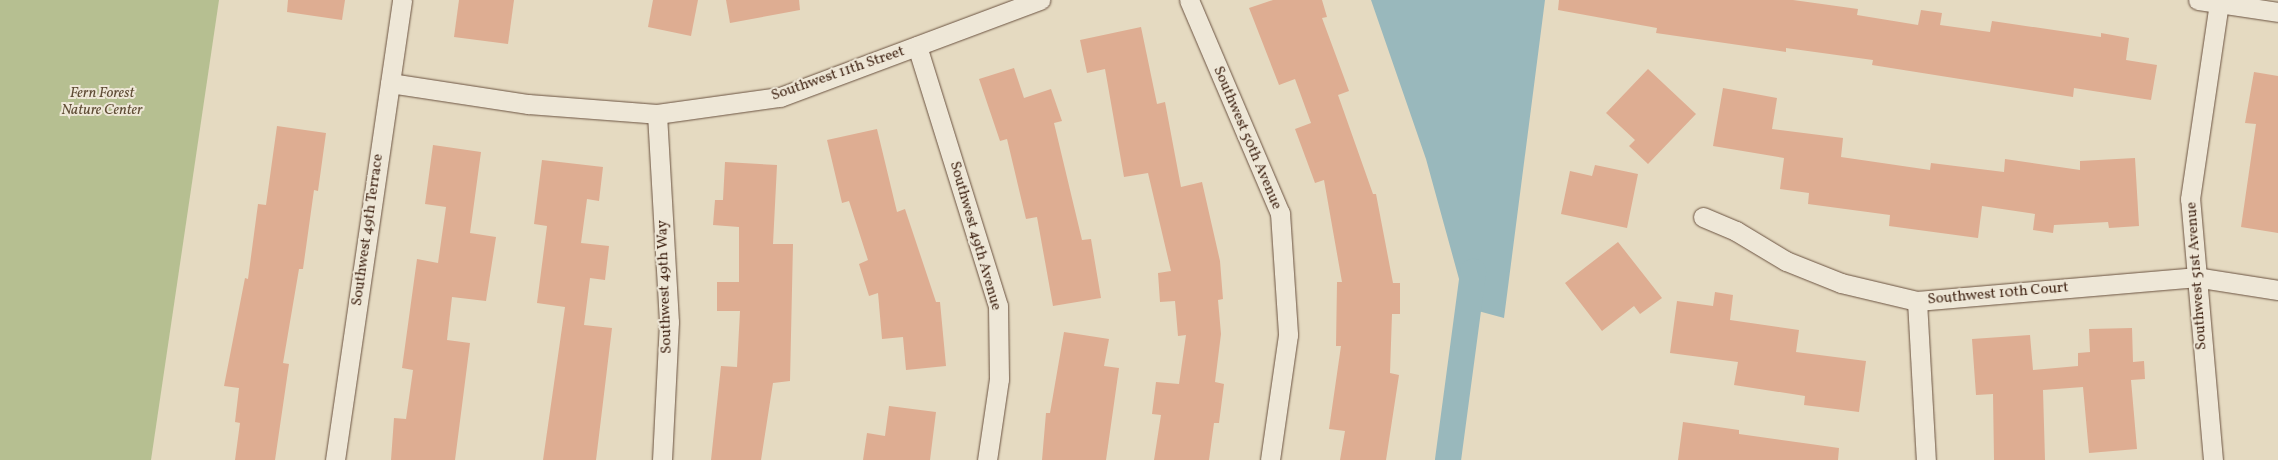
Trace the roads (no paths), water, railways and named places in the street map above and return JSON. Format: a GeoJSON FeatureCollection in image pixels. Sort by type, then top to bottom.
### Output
{"type":"FeatureCollection","features":[{"type":"Feature","properties":{"kind":"street","name":"Southwest 49th Terrace"},"geometry":{"type":"LineString","coordinates":[[335,460],[402,0]]}},
{"type":"Feature","properties":{"kind":"street","name":"Southwest 11th Street"},"geometry":{"type":"LineString","coordinates":[[390,83],[528,104],[657,114],[780,97],[1040,0]]}},
{"type":"Feature","properties":{"kind":"street","name":"Southwest 50th Avenue"},"geometry":{"type":"LineString","coordinates":[[1189,0],[1280,213],[1288,335],[1270,460]]}},
{"type":"Feature","properties":{"kind":"street"},"geometry":{"type":"LineString","coordinates":[[2198,0],[2278,12]]}},
{"type":"Feature","properties":{"kind":"street","name":"Southwest 51st Avenue"},"geometry":{"type":"LineString","coordinates":[[2213,460],[2195,277],[2190,199],[2219,3]]}},
{"type":"Feature","properties":{"kind":"street","name":"Southwest 49th Avenue"},"geometry":{"type":"LineString","coordinates":[[916,46],[998,306],[999,379],[987,460]]}},
{"type":"Feature","properties":{"kind":"street","name":"Southwest 49th Way"},"geometry":{"type":"LineString","coordinates":[[657,114],[669,322],[662,460]]}},
{"type":"Feature","properties":{"kind":"street","name":"Southwest 10th Court"},"geometry":{"type":"LineString","coordinates":[[1703,217],[1795,265],[1841,283],[1917,301],[2195,277],[2278,290]]}},
{"type":"Feature","properties":{"kind":"street"},"geometry":{"type":"LineString","coordinates":[[1917,301],[1926,460]]}},
{"type":"Feature","properties":{"kind":"water"},"geometry":{"type":"Polygon","coordinates":[[[1371,0],[1545,0],[1504,318],[1467,308],[1426,159],[1371,0]]]}},
{"type":"Feature","properties":{"kind":"waterway"},"geometry":{"type":"LineString","coordinates":[[1448,460],[1473,272]]}},
{"type":"Feature","properties":{"kind":"park label","name":"Fern Forest Nature Center"},"geometry":{"type":"Point","coordinates":[102,102]}}]}
